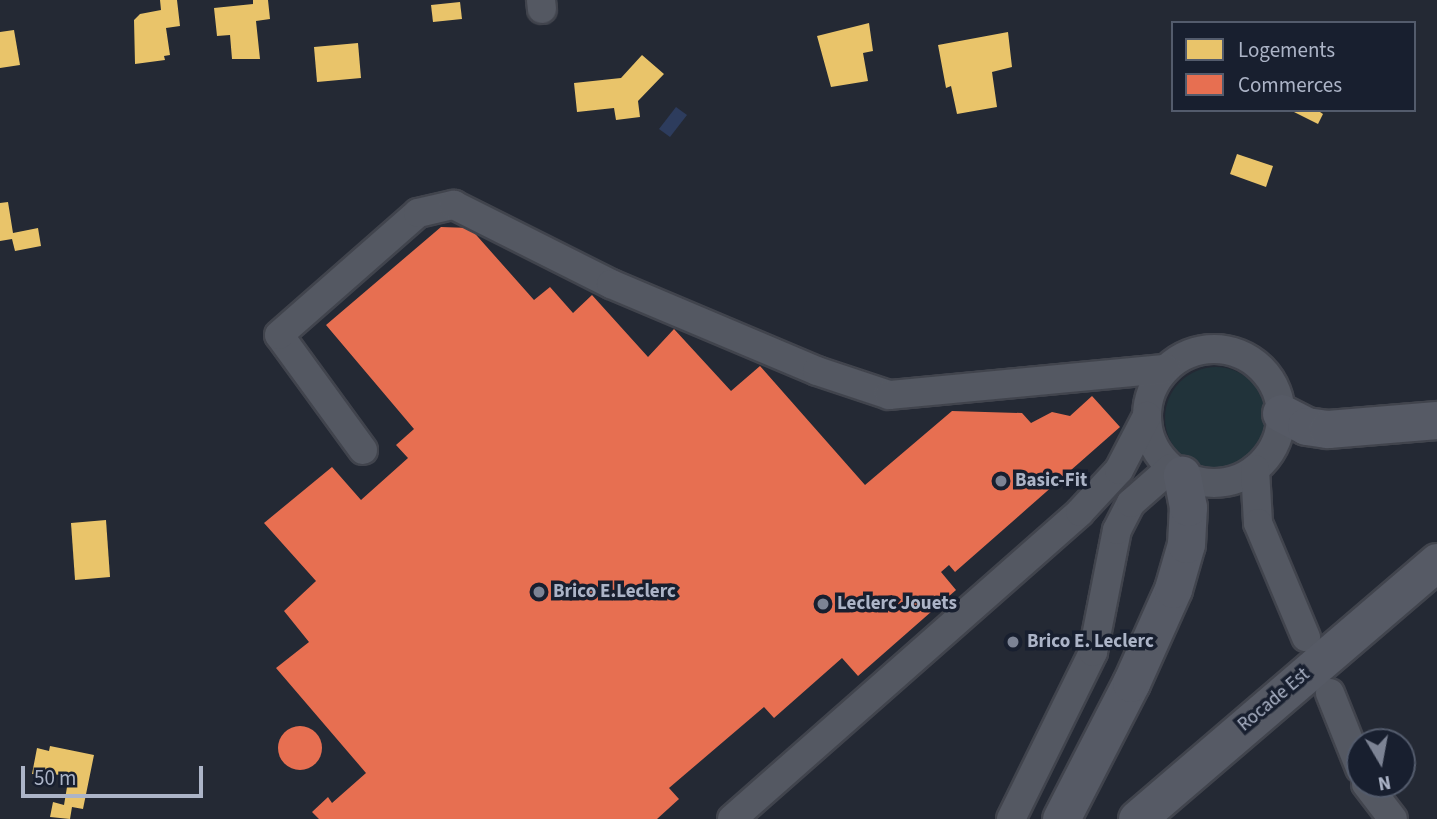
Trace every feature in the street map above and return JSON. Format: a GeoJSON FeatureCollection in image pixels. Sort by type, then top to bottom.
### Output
{"type":"FeatureCollection","features":[{"type":"Feature","properties":{"kind":"main road"},"geometry":{"type":"LineString","coordinates":[[1281,413],[1306,426],[1328,429],[1437,420]]}},
{"type":"Feature","properties":{"kind":"main road"},"geometry":{"type":"LineString","coordinates":[[1061,819],[1131,684],[1173,589],[1186,544],[1188,507],[1177,471]]}},
{"type":"Feature","properties":{"kind":"main road","name":"Rocade Est"},"geometry":{"type":"LineString","coordinates":[[1137,819],[1424,573],[1437,557]]}},
{"type":"Feature","properties":{"kind":"street"},"geometry":{"type":"LineString","coordinates":[[363,450],[279,335],[418,213],[454,205],[611,284],[817,371],[889,395],[1166,369],[1195,351],[1238,354],[1271,380],[1281,413],[1275,444],[1255,468],[1222,482]]}},
{"type":"Feature","properties":{"kind":"street"},"geometry":{"type":"LineString","coordinates":[[1166,369],[1149,399],[1147,416],[1150,435],[1177,471],[1222,482],[1258,523],[1306,637]]}},
{"type":"Feature","properties":{"kind":"street"},"geometry":{"type":"LineString","coordinates":[[732,819],[1080,512],[1119,470],[1147,416]]}},
{"type":"Feature","properties":{"kind":"street"},"geometry":{"type":"LineString","coordinates":[[1255,468],[1258,523]]}},
{"type":"Feature","properties":{"kind":"street"},"geometry":{"type":"LineString","coordinates":[[1010,819],[1093,652],[1117,530],[1131,503],[1177,471]]}},
{"type":"Feature","properties":{"kind":"street"},"geometry":{"type":"LineString","coordinates":[[1330,693],[1346,733]]}},
{"type":"Feature","properties":{"kind":"street"},"geometry":{"type":"LineString","coordinates":[[1367,798],[1370,819]]}},
{"type":"Feature","properties":{"kind":"street"},"geometry":{"type":"LineString","coordinates":[[1378,798],[1393,819]]}},
{"type":"Feature","properties":{"kind":"shaded area"},"geometry":{"type":"Polygon","coordinates":[[[1216,367],[1236,371],[1252,382],[1263,398],[1267,418],[1263,438],[1252,454],[1236,465],[1216,469],[1196,465],[1180,454],[1169,438],[1165,418],[1169,398],[1180,382],[1196,371],[1216,367]]]}},
{"type":"Feature","properties":{"kind":"water"},"geometry":{"type":"Polygon","coordinates":[[[676,107],[687,115],[670,137],[659,129],[676,107]]]}},
{"type":"Feature","properties":{"kind":"building: Logements"},"geometry":{"type":"Polygon","coordinates":[[[160,0],[177,0],[180,26],[166,28],[170,55],[164,56],[165,60],[135,64],[134,20],[140,14],[161,10],[160,0]]]}},
{"type":"Feature","properties":{"kind":"building: Logements"},"geometry":{"type":"Polygon","coordinates":[[[253,0],[268,0],[270,19],[256,21],[260,59],[232,59],[230,35],[217,36],[214,8],[253,4],[253,0]]]}},
{"type":"Feature","properties":{"kind":"building: Logements"},"geometry":{"type":"Polygon","coordinates":[[[460,2],[462,19],[433,22],[431,5],[460,2]]]}},
{"type":"Feature","properties":{"kind":"building: Logements"},"geometry":{"type":"Polygon","coordinates":[[[869,23],[873,51],[863,53],[868,81],[831,87],[817,36],[869,23]]]}},
{"type":"Feature","properties":{"kind":"building: Logements"},"geometry":{"type":"Polygon","coordinates":[[[14,30],[20,65],[0,68],[0,32],[14,30]]]}},
{"type":"Feature","properties":{"kind":"building: Logements"},"geometry":{"type":"Polygon","coordinates":[[[1008,32],[1012,67],[992,72],[997,107],[957,114],[951,86],[946,88],[938,45],[1008,32]]]}},
{"type":"Feature","properties":{"kind":"building: Logements"},"geometry":{"type":"Polygon","coordinates":[[[358,43],[361,78],[317,82],[314,47],[358,43]]]}},
{"type":"Feature","properties":{"kind":"building: Logements"},"geometry":{"type":"Polygon","coordinates":[[[642,55],[664,74],[638,101],[640,117],[616,120],[614,108],[577,112],[574,83],[621,78],[642,55]]]}},
{"type":"Feature","properties":{"kind":"building: Logements"},"geometry":{"type":"Polygon","coordinates":[[[1294,112],[1320,112],[1323,114],[1318,124],[1294,112]]]}},
{"type":"Feature","properties":{"kind":"building: Logements"},"geometry":{"type":"Polygon","coordinates":[[[1237,154],[1273,166],[1266,187],[1230,174],[1237,154]]]}},
{"type":"Feature","properties":{"kind":"building: Logements"},"geometry":{"type":"Polygon","coordinates":[[[8,202],[13,233],[38,228],[41,246],[15,251],[12,239],[0,241],[0,203],[8,202]]]}},
{"type":"Feature","properties":{"kind":"building: Logements"},"geometry":{"type":"Polygon","coordinates":[[[106,520],[110,577],[75,580],[71,523],[106,520]]]}},
{"type":"Feature","properties":{"kind":"building: Logements"},"geometry":{"type":"Polygon","coordinates":[[[50,746],[94,755],[83,809],[72,807],[70,819],[50,817],[53,802],[64,805],[69,775],[32,774],[37,748],[49,751],[50,746]]]}},
{"type":"Feature","properties":{"kind":"building: Commerces"},"geometry":{"type":"Polygon","coordinates":[[[441,227],[470,228],[534,300],[550,287],[573,313],[592,295],[648,357],[674,329],[731,391],[760,366],[865,485],[952,411],[1022,413],[1031,423],[1052,412],[1070,416],[1092,396],[1120,427],[955,572],[949,565],[941,572],[956,590],[858,676],[842,658],[774,718],[764,707],[669,788],[679,799],[657,819],[319,819],[312,812],[328,797],[332,803],[366,773],[276,668],[309,642],[284,611],[316,581],[264,523],[332,467],[361,500],[408,458],[396,445],[414,429],[326,325],[441,227]]]}},
{"type":"Feature","properties":{"kind":"building: Commerces"},"geometry":{"type":"Polygon","coordinates":[[[300,726],[309,727],[316,732],[321,739],[321,757],[316,764],[309,769],[300,770],[291,769],[284,764],[279,757],[278,748],[279,739],[284,732],[291,727],[300,726]]]}},
{"type":"Feature","properties":{"kind":"place","name":"Basic-Fit"},"geometry":{"type":"Point","coordinates":[1001,481]}},
{"type":"Feature","properties":{"kind":"place","name":"Brico E.Leclerc"},"geometry":{"type":"Point","coordinates":[539,592]}},
{"type":"Feature","properties":{"kind":"place","name":"Leclerc Jouets"},"geometry":{"type":"Point","coordinates":[823,604]}},
{"type":"Feature","properties":{"kind":"place","name":"Brico E. Leclerc"},"geometry":{"type":"Point","coordinates":[1013,642]}}]}
